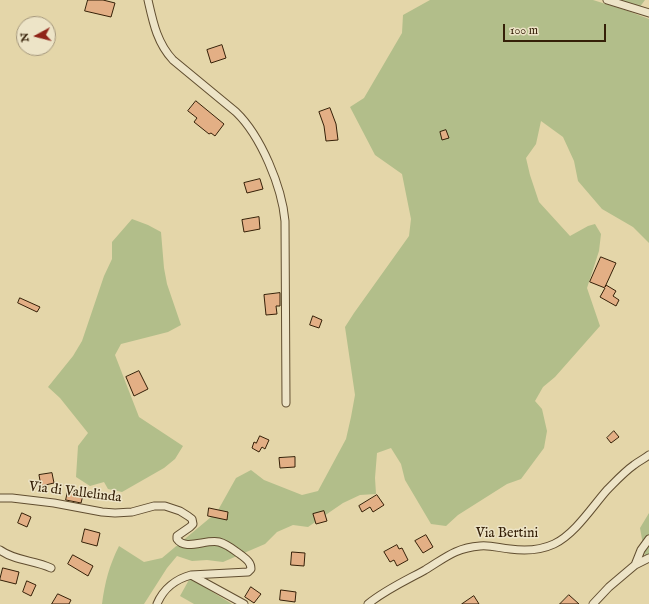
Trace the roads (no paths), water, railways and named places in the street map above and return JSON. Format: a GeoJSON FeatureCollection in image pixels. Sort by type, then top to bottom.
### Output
{"type":"FeatureCollection","features":[{"type":"Feature","properties":{"kind":"street"},"geometry":{"type":"LineString","coordinates":[[148,0],[156,32],[166,52],[173,60],[245,121],[254,135],[277,183],[283,205],[285,226],[286,403]]}},
{"type":"Feature","properties":{"kind":"street"},"geometry":{"type":"LineString","coordinates":[[607,0],[649,13]]}},
{"type":"Feature","properties":{"kind":"street","name":"Via Bertini"},"geometry":{"type":"LineString","coordinates":[[368,604],[394,586],[426,570],[456,551],[471,547],[489,546],[528,550],[555,544],[570,533],[622,475],[633,465],[649,455]]}},
{"type":"Feature","properties":{"kind":"street","name":"Via di Vallelinda"},"geometry":{"type":"LineString","coordinates":[[0,498],[54,503],[110,513],[132,512],[157,506],[169,507],[180,511],[193,521],[194,524],[178,536],[177,539],[180,543],[187,545],[209,541],[222,543],[229,546],[248,560],[251,567],[250,571],[248,572],[191,575]]}},
{"type":"Feature","properties":{"kind":"street"},"geometry":{"type":"LineString","coordinates":[[635,565],[640,552],[649,538]]}},
{"type":"Feature","properties":{"kind":"street"},"geometry":{"type":"LineString","coordinates":[[0,550],[14,558],[42,564],[51,568]]}},
{"type":"Feature","properties":{"kind":"street"},"geometry":{"type":"LineString","coordinates":[[593,604],[609,587],[635,565],[649,558]]}},
{"type":"Feature","properties":{"kind":"street"},"geometry":{"type":"LineString","coordinates":[[157,604],[169,587],[181,579],[191,575],[244,604]]}}]}
